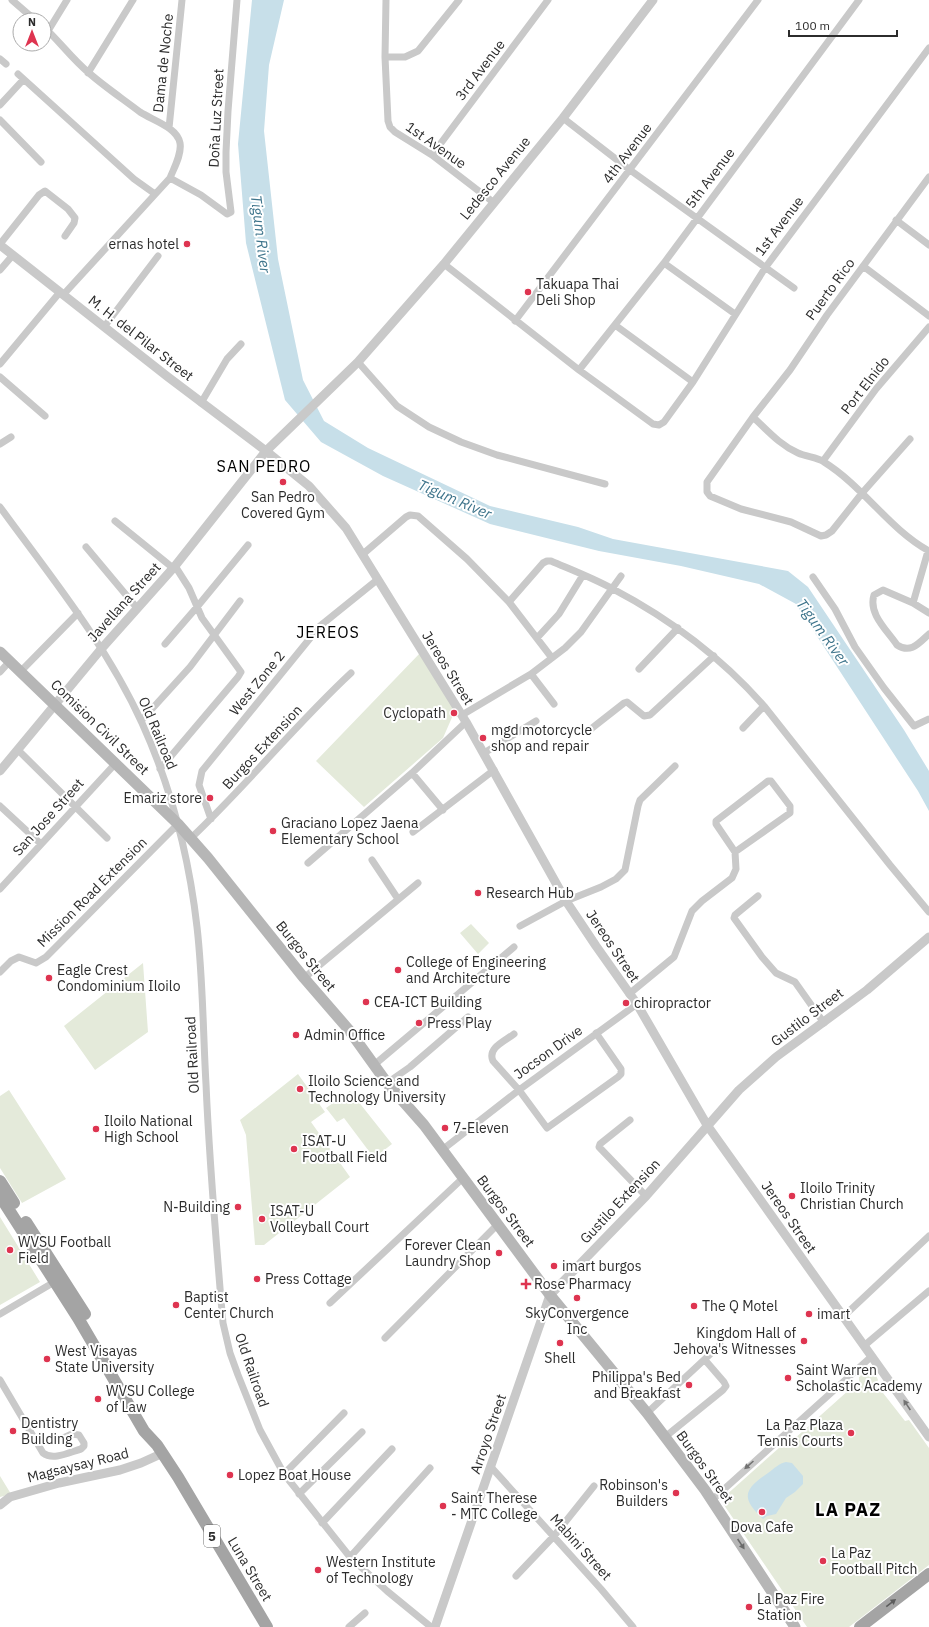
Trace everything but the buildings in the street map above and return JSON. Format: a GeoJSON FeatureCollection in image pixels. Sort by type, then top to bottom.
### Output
{"type":"FeatureCollection","features":[{"type":"Feature","properties":{"kind":"main road","name":"Comision Civil Street"},"geometry":{"type":"LineString","coordinates":[[0,652],[56,704],[178,824]]}},
{"type":"Feature","properties":{"kind":"main road","name":"Burgos Street"},"geometry":{"type":"LineString","coordinates":[[178,824],[304,978],[349,1030],[387,1083],[424,1125],[550,1295],[665,1437],[712,1500],[795,1627]]}},
{"type":"Feature","properties":{"kind":"main road","name":"Luna Street"},"geometry":{"type":"LineString","coordinates":[[0,1181],[58,1279],[151,1427],[160,1449],[267,1627]]}},
{"type":"Feature","properties":{"kind":"main road","name":"Luna Street"},"geometry":{"type":"LineString","coordinates":[[0,1196],[58,1279]]}},
{"type":"Feature","properties":{"kind":"main road"},"geometry":{"type":"LineString","coordinates":[[860,1627],[929,1574]]}},
{"type":"Feature","properties":{"kind":"street"},"geometry":{"type":"LineString","coordinates":[[12,0],[26,12]]}},
{"type":"Feature","properties":{"kind":"street"},"geometry":{"type":"LineString","coordinates":[[52,21],[67,0]]}},
{"type":"Feature","properties":{"kind":"street"},"geometry":{"type":"LineString","coordinates":[[88,73],[133,0]]}},
{"type":"Feature","properties":{"kind":"street","name":"Dama de Noche"},"geometry":{"type":"LineString","coordinates":[[169,128],[182,0]]}},
{"type":"Feature","properties":{"kind":"street","name":"Doña Luz Street"},"geometry":{"type":"LineString","coordinates":[[170,178],[201,195],[227,214],[231,212],[226,172],[226,152],[237,0]]}},
{"type":"Feature","properties":{"kind":"street","name":"1st Avenue"},"geometry":{"type":"LineString","coordinates":[[386,0],[385,57],[388,122],[390,127],[395,132],[432,155],[494,202]]}},
{"type":"Feature","properties":{"kind":"street"},"geometry":{"type":"LineString","coordinates":[[385,57],[405,57],[418,51],[459,0]]}},
{"type":"Feature","properties":{"kind":"street","name":"3rd Avenue"},"geometry":{"type":"LineString","coordinates":[[432,155],[548,0]]}},
{"type":"Feature","properties":{"kind":"street","name":"Ledesco Avenue"},"geometry":{"type":"LineString","coordinates":[[283,433],[355,364],[444,264],[563,118],[653,0]]}},
{"type":"Feature","properties":{"kind":"street","name":"4th Avenue"},"geometry":{"type":"LineString","coordinates":[[515,321],[758,0]]}},
{"type":"Feature","properties":{"kind":"street","name":"5th Avenue"},"geometry":{"type":"LineString","coordinates":[[579,370],[664,263],[859,0]]}},
{"type":"Feature","properties":{"kind":"street"},"geometry":{"type":"LineString","coordinates":[[0,364],[62,293],[170,178],[178,156],[180,143],[176,135],[169,128],[140,112],[88,73],[52,35]]}},
{"type":"Feature","properties":{"kind":"street","name":"1st Avenue"},"geometry":{"type":"LineString","coordinates":[[579,370],[653,424],[659,425],[664,422],[693,382],[765,268],[929,48]]}},
{"type":"Feature","properties":{"kind":"street"},"geometry":{"type":"LineString","coordinates":[[18,74],[134,179],[155,194]]}},
{"type":"Feature","properties":{"kind":"street"},"geometry":{"type":"LineString","coordinates":[[0,105],[23,80]]}},
{"type":"Feature","properties":{"kind":"street"},"geometry":{"type":"LineString","coordinates":[[563,118],[630,170],[794,288]]}},
{"type":"Feature","properties":{"kind":"street"},"geometry":{"type":"LineString","coordinates":[[0,120],[41,162]]}},
{"type":"Feature","properties":{"kind":"street","name":"Puerto Rico"},"geometry":{"type":"LineString","coordinates":[[863,492],[832,531],[821,536],[790,522],[742,509],[710,496],[707,492],[707,482],[753,417],[790,370],[827,314],[929,177]]}},
{"type":"Feature","properties":{"kind":"street"},"geometry":{"type":"LineString","coordinates":[[0,244],[39,195],[45,192],[68,209],[75,218],[74,223],[65,236]]}},
{"type":"Feature","properties":{"kind":"street"},"geometry":{"type":"LineString","coordinates":[[896,220],[929,245]]}},
{"type":"Feature","properties":{"kind":"street","name":"M. H. del Pilar Street"},"geometry":{"type":"LineString","coordinates":[[0,244],[200,403],[266,451]]}},
{"type":"Feature","properties":{"kind":"street"},"geometry":{"type":"LineString","coordinates":[[0,270],[13,255]]}},
{"type":"Feature","properties":{"kind":"street"},"geometry":{"type":"LineString","coordinates":[[104,327],[158,256]]}},
{"type":"Feature","properties":{"kind":"street"},"geometry":{"type":"LineString","coordinates":[[664,263],[735,314]]}},
{"type":"Feature","properties":{"kind":"street"},"geometry":{"type":"LineString","coordinates":[[444,264],[579,370]]}},
{"type":"Feature","properties":{"kind":"street"},"geometry":{"type":"LineString","coordinates":[[863,266],[929,316]]}},
{"type":"Feature","properties":{"kind":"street"},"geometry":{"type":"LineString","coordinates":[[615,325],[693,382]]}},
{"type":"Feature","properties":{"kind":"street","name":"Port Elnido"},"geometry":{"type":"LineString","coordinates":[[823,461],[876,389],[929,327]]}},
{"type":"Feature","properties":{"kind":"street"},"geometry":{"type":"LineString","coordinates":[[200,403],[227,360],[241,344]]}},
{"type":"Feature","properties":{"kind":"street"},"geometry":{"type":"LineString","coordinates":[[355,364],[398,406],[429,427],[461,442],[491,453],[605,484]]}},
{"type":"Feature","properties":{"kind":"street"},"geometry":{"type":"LineString","coordinates":[[0,377],[45,416]]}},
{"type":"Feature","properties":{"kind":"street"},"geometry":{"type":"LineString","coordinates":[[753,417],[782,445],[800,454],[823,461],[863,492],[902,531],[929,551],[913,603]]}},
{"type":"Feature","properties":{"kind":"street","name":"Javellana Street"},"geometry":{"type":"LineString","coordinates":[[0,771],[102,648],[174,567],[266,451],[283,433]]}},
{"type":"Feature","properties":{"kind":"street"},"geometry":{"type":"LineString","coordinates":[[0,444],[11,437]]}},
{"type":"Feature","properties":{"kind":"street"},"geometry":{"type":"LineString","coordinates":[[863,492],[910,439]]}},
{"type":"Feature","properties":{"kind":"street","name":"Jereos Street"},"geometry":{"type":"LineString","coordinates":[[266,451],[309,486],[346,528],[464,718],[566,900],[637,1004],[707,1125],[929,1437]]}},
{"type":"Feature","properties":{"kind":"street","name":"Old Railroad"},"geometry":{"type":"LineString","coordinates":[[0,508],[78,613],[102,648],[141,721],[160,769],[178,824],[192,891],[197,927],[206,1085],[223,1323],[230,1353],[250,1406],[284,1474],[322,1523],[350,1557],[376,1582],[431,1627]]}},
{"type":"Feature","properties":{"kind":"street"},"geometry":{"type":"LineString","coordinates":[[363,554],[406,518],[414,515],[418,516],[467,559],[509,602],[552,658]]}},
{"type":"Feature","properties":{"kind":"street"},"geometry":{"type":"LineString","coordinates":[[115,521],[174,567],[188,588],[197,607],[215,636],[241,672],[160,769]]}},
{"type":"Feature","properties":{"kind":"street"},"geometry":{"type":"LineString","coordinates":[[165,644],[248,545]]}},
{"type":"Feature","properties":{"kind":"street"},"geometry":{"type":"LineString","coordinates":[[86,547],[137,608]]}},
{"type":"Feature","properties":{"kind":"street"},"geometry":{"type":"LineString","coordinates":[[509,602],[547,561],[551,560],[612,588],[678,628],[714,656],[743,683],[764,706],[929,912]]}},
{"type":"Feature","properties":{"kind":"street"},"geometry":{"type":"LineString","coordinates":[[537,638],[559,614],[583,575]]}},
{"type":"Feature","properties":{"kind":"street"},"geometry":{"type":"LineString","coordinates":[[308,863],[412,773],[464,718],[531,674],[565,648],[581,632],[621,576]]}},
{"type":"Feature","properties":{"kind":"street"},"geometry":{"type":"LineString","coordinates":[[813,577],[835,609],[855,647],[884,688],[914,726],[929,719]]}},
{"type":"Feature","properties":{"kind":"street","name":"West Zone 2"},"geometry":{"type":"LineString","coordinates":[[211,819],[199,785],[202,772],[320,626],[377,580]]}},
{"type":"Feature","properties":{"kind":"street"},"geometry":{"type":"LineString","coordinates":[[929,614],[913,603],[882,590],[874,595],[872,603],[875,614],[897,645],[908,650],[914,648],[929,634]]}},
{"type":"Feature","properties":{"kind":"street"},"geometry":{"type":"LineString","coordinates":[[141,721],[190,667],[215,636],[240,601]]}},
{"type":"Feature","properties":{"kind":"street"},"geometry":{"type":"LineString","coordinates":[[21,671],[78,613]]}},
{"type":"Feature","properties":{"kind":"street"},"geometry":{"type":"LineString","coordinates":[[638,669],[678,628]]}},
{"type":"Feature","properties":{"kind":"street"},"geometry":{"type":"LineString","coordinates":[[588,732],[627,702],[644,716],[650,715],[714,656]]}},
{"type":"Feature","properties":{"kind":"street"},"geometry":{"type":"LineString","coordinates":[[0,672],[10,661]]}},
{"type":"Feature","properties":{"kind":"street","name":"Burgos Extension"},"geometry":{"type":"LineString","coordinates":[[191,838],[257,772],[320,702],[351,673]]}},
{"type":"Feature","properties":{"kind":"street"},"geometry":{"type":"LineString","coordinates":[[531,674],[554,704]]}},
{"type":"Feature","properties":{"kind":"street"},"geometry":{"type":"LineString","coordinates":[[743,728],[764,706]]}},
{"type":"Feature","properties":{"kind":"street"},"geometry":{"type":"LineString","coordinates":[[484,752],[536,721]]}},
{"type":"Feature","properties":{"kind":"street"},"geometry":{"type":"LineString","coordinates":[[18,750],[107,838]]}},
{"type":"Feature","properties":{"kind":"street","name":"San Jose Street"},"geometry":{"type":"LineString","coordinates":[[0,889],[116,763]]}},
{"type":"Feature","properties":{"kind":"street"},"geometry":{"type":"LineString","coordinates":[[520,926],[566,900],[601,887],[616,879],[625,870],[640,800],[675,766]]}},
{"type":"Feature","properties":{"kind":"street"},"geometry":{"type":"LineString","coordinates":[[413,832],[494,770]]}},
{"type":"Feature","properties":{"kind":"street"},"geometry":{"type":"LineString","coordinates":[[412,773],[443,810]]}},
{"type":"Feature","properties":{"kind":"street"},"geometry":{"type":"LineString","coordinates":[[629,994],[674,957],[692,911],[702,901],[732,878],[736,869],[735,852],[716,824],[716,821],[768,781],[771,781],[790,806],[790,812],[735,852]]}},
{"type":"Feature","properties":{"kind":"street"},"geometry":{"type":"LineString","coordinates":[[0,806],[41,844]]}},
{"type":"Feature","properties":{"kind":"street","name":"Mission Road Extension"},"geometry":{"type":"LineString","coordinates":[[0,972],[11,961],[19,957],[36,963],[46,957],[178,824]]}},
{"type":"Feature","properties":{"kind":"street"},"geometry":{"type":"LineString","coordinates":[[372,860],[398,899]]}},
{"type":"Feature","properties":{"kind":"street"},"geometry":{"type":"LineString","coordinates":[[304,978],[418,883]]}},
{"type":"Feature","properties":{"kind":"street"},"geometry":{"type":"LineString","coordinates":[[758,896],[735,915],[734,918],[776,974],[795,982],[824,1023]]}},
{"type":"Feature","properties":{"kind":"street","name":"Gustilo Street"},"geometry":{"type":"LineString","coordinates":[[707,1125],[739,1090],[776,1057],[867,990],[929,936]]}},
{"type":"Feature","properties":{"kind":"street"},"geometry":{"type":"LineString","coordinates":[[374,1065],[514,946]]}},
{"type":"Feature","properties":{"kind":"street","name":"Jocson Drive"},"geometry":{"type":"LineString","coordinates":[[514,1034],[494,1049],[491,1053],[491,1057],[519,1090],[637,1004]]}},
{"type":"Feature","properties":{"kind":"street"},"geometry":{"type":"LineString","coordinates":[[387,1083],[410,1067],[468,1017]]}},
{"type":"Feature","properties":{"kind":"street"},"geometry":{"type":"LineString","coordinates":[[442,1150],[519,1090],[547,1128],[618,1077],[621,1074],[621,1068],[596,1033]]}},
{"type":"Feature","properties":{"kind":"street"},"geometry":{"type":"LineString","coordinates":[[630,1120],[600,1144],[599,1147],[646,1196]]}},
{"type":"Feature","properties":{"kind":"street","name":"Gustilo Extension"},"geometry":{"type":"LineString","coordinates":[[550,1295],[646,1196],[707,1125]]}},
{"type":"Feature","properties":{"kind":"street"},"geometry":{"type":"LineString","coordinates":[[330,1303],[463,1178]]}},
{"type":"Feature","properties":{"kind":"street"},"geometry":{"type":"LineString","coordinates":[[385,1338],[497,1225]]}},
{"type":"Feature","properties":{"kind":"street"},"geometry":{"type":"LineString","coordinates":[[844,1316],[929,1236]]}},
{"type":"Feature","properties":{"kind":"street"},"geometry":{"type":"LineString","coordinates":[[0,1314],[58,1279]]}},
{"type":"Feature","properties":{"kind":"street"},"geometry":{"type":"LineString","coordinates":[[865,1345],[929,1291]]}},
{"type":"Feature","properties":{"kind":"street","name":"Arroyo Street"},"geometry":{"type":"LineString","coordinates":[[435,1627],[550,1295]]}},
{"type":"Feature","properties":{"kind":"street"},"geometry":{"type":"LineString","coordinates":[[646,1413],[720,1345]]}},
{"type":"Feature","properties":{"kind":"street"},"geometry":{"type":"LineString","coordinates":[[712,1500],[872,1356]]}},
{"type":"Feature","properties":{"kind":"street"},"geometry":{"type":"LineString","coordinates":[[665,1437],[726,1386],[705,1360]]}},
{"type":"Feature","properties":{"kind":"street"},"geometry":{"type":"LineString","coordinates":[[0,1380],[43,1453],[47,1456],[53,1457],[81,1449],[84,1446],[84,1443],[79,1435],[72,1434],[61,1439]]}},
{"type":"Feature","properties":{"kind":"street"},"geometry":{"type":"LineString","coordinates":[[284,1474],[344,1413]]}},
{"type":"Feature","properties":{"kind":"street"},"geometry":{"type":"LineString","coordinates":[[299,1494],[362,1432]]}},
{"type":"Feature","properties":{"kind":"street","name":"Magsaysay Road"},"geometry":{"type":"LineString","coordinates":[[0,1505],[10,1497],[59,1483],[120,1470],[141,1463],[160,1449]]}},
{"type":"Feature","properties":{"kind":"street"},"geometry":{"type":"LineString","coordinates":[[322,1523],[392,1449]]}},
{"type":"Feature","properties":{"kind":"street","name":"Mabini Street"},"geometry":{"type":"LineString","coordinates":[[491,1467],[554,1536],[633,1627]]}},
{"type":"Feature","properties":{"kind":"street"},"geometry":{"type":"LineString","coordinates":[[350,1557],[430,1468]]}},
{"type":"Feature","properties":{"kind":"street"},"geometry":{"type":"LineString","coordinates":[[516,1576],[554,1536],[594,1486]]}},
{"type":"Feature","properties":{"kind":"street"},"geometry":{"type":"LineString","coordinates":[[349,1627],[365,1612]]}},
{"type":"Feature","properties":{"kind":"green space"},"geometry":{"type":"Polygon","coordinates":[[[421,652],[457,706],[443,738],[364,807],[316,761],[421,652]]]}},
{"type":"Feature","properties":{"kind":"green space"},"geometry":{"type":"Polygon","coordinates":[[[471,924],[489,943],[478,954],[460,933],[471,924]]]}},
{"type":"Feature","properties":{"kind":"green space"},"geometry":{"type":"Polygon","coordinates":[[[143,963],[148,1032],[95,1070],[64,1026],[143,963]]]}},
{"type":"Feature","properties":{"kind":"green space"},"geometry":{"type":"Polygon","coordinates":[[[298,1074],[325,1112],[311,1122],[350,1177],[264,1245],[255,1245],[246,1135],[240,1120],[298,1074]]]}},
{"type":"Feature","properties":{"kind":"green space"},"geometry":{"type":"Polygon","coordinates":[[[9,1090],[66,1179],[22,1203],[0,1168],[0,1096],[9,1090]]]}},
{"type":"Feature","properties":{"kind":"green space"},"geometry":{"type":"Polygon","coordinates":[[[350,1091],[392,1144],[374,1158],[344,1118],[337,1122],[326,1108],[350,1091]]]}},
{"type":"Feature","properties":{"kind":"green space","name":"WVSU Football Field"},"geometry":{"type":"Polygon","coordinates":[[[0,1217],[40,1282],[0,1305],[0,1217]]]}},
{"type":"Feature","properties":{"kind":"green space"},"geometry":{"type":"Polygon","coordinates":[[[862,1374],[876,1375],[878,1380],[876,1384],[905,1421],[909,1420],[929,1448],[929,1565],[849,1627],[807,1627],[724,1505],[724,1497],[789,1439],[793,1440],[859,1381],[859,1377],[862,1374]]]}},
{"type":"Feature","properties":{"kind":"green space"},"geometry":{"type":"Polygon","coordinates":[[[0,1476],[11,1494],[0,1497],[0,1476]]]}},
{"type":"Feature","properties":{"kind":"water","name":"Tigum River"},"geometry":{"type":"Polygon","coordinates":[[[252,0],[284,0],[269,65],[264,131],[278,259],[303,380],[324,421],[368,448],[490,506],[578,527],[613,539],[788,571],[808,587],[904,730],[929,771],[929,811],[918,791],[796,604],[759,584],[681,566],[599,551],[490,524],[383,476],[321,442],[285,400],[246,243],[238,144],[252,0]]]}},
{"type":"Feature","properties":{"kind":"water"},"geometry":{"type":"Polygon","coordinates":[[[786,1462],[792,1463],[803,1476],[803,1484],[786,1498],[776,1514],[767,1516],[763,1519],[748,1500],[750,1489],[760,1479],[779,1465],[786,1462]]]}},
{"type":"Feature","properties":{"kind":"place","name":"ernas hotel"},"geometry":{"type":"Point","coordinates":[187,244]}},
{"type":"Feature","properties":{"kind":"place","name":"Takuapa Thai Deli Shop"},"geometry":{"type":"Point","coordinates":[528,292]}},
{"type":"Feature","properties":{"kind":"place","name":"San Pedro Covered Gym"},"geometry":{"type":"Point","coordinates":[283,482]}},
{"type":"Feature","properties":{"kind":"place","name":"Cyclopath"},"geometry":{"type":"Point","coordinates":[454,713]}},
{"type":"Feature","properties":{"kind":"place","name":"mgd motorcycle shop and repair"},"geometry":{"type":"Point","coordinates":[483,738]}},
{"type":"Feature","properties":{"kind":"place","name":"Emariz store"},"geometry":{"type":"Point","coordinates":[210,798]}},
{"type":"Feature","properties":{"kind":"place","name":"Graciano Lopez Jaena Elementary School"},"geometry":{"type":"Point","coordinates":[273,831]}},
{"type":"Feature","properties":{"kind":"place","name":"Research Hub"},"geometry":{"type":"Point","coordinates":[478,893]}},
{"type":"Feature","properties":{"kind":"place","name":"College of Engineering and Architecture"},"geometry":{"type":"Point","coordinates":[398,970]}},
{"type":"Feature","properties":{"kind":"place","name":"Eagle Crest Condominium Iloilo"},"geometry":{"type":"Point","coordinates":[49,978]}},
{"type":"Feature","properties":{"kind":"place","name":"CEA-ICT Building"},"geometry":{"type":"Point","coordinates":[366,1002]}},
{"type":"Feature","properties":{"kind":"place","name":"chiropractor"},"geometry":{"type":"Point","coordinates":[626,1003]}},
{"type":"Feature","properties":{"kind":"place","name":"Press Play"},"geometry":{"type":"Point","coordinates":[419,1023]}},
{"type":"Feature","properties":{"kind":"place","name":"Admin Office"},"geometry":{"type":"Point","coordinates":[296,1035]}},
{"type":"Feature","properties":{"kind":"place","name":"Iloilo Science and Technology University"},"geometry":{"type":"Point","coordinates":[300,1089]}},
{"type":"Feature","properties":{"kind":"place","name":"7-Eleven"},"geometry":{"type":"Point","coordinates":[445,1128]}},
{"type":"Feature","properties":{"kind":"place","name":"Iloilo National High School"},"geometry":{"type":"Point","coordinates":[96,1129]}},
{"type":"Feature","properties":{"kind":"place","name":"ISAT-U Football Field"},"geometry":{"type":"Point","coordinates":[294,1149]}},
{"type":"Feature","properties":{"kind":"place","name":"Iloilo Trinity Christian Church"},"geometry":{"type":"Point","coordinates":[792,1196]}},
{"type":"Feature","properties":{"kind":"place","name":"N-Building"},"geometry":{"type":"Point","coordinates":[238,1207]}},
{"type":"Feature","properties":{"kind":"place","name":"ISAT-U Volleyball Court"},"geometry":{"type":"Point","coordinates":[262,1219]}},
{"type":"Feature","properties":{"kind":"place","name":"WVSU Football Field"},"geometry":{"type":"Point","coordinates":[10,1250]}},
{"type":"Feature","properties":{"kind":"place","name":"Forever Clean Laundry Shop"},"geometry":{"type":"Point","coordinates":[499,1253]}},
{"type":"Feature","properties":{"kind":"place","name":"imart burgos"},"geometry":{"type":"Point","coordinates":[554,1266]}},
{"type":"Feature","properties":{"kind":"place","name":"Press Cottage"},"geometry":{"type":"Point","coordinates":[257,1279]}},
{"type":"Feature","properties":{"kind":"place","name":"Rose Pharmacy"},"geometry":{"type":"Point","coordinates":[526,1284]}},
{"type":"Feature","properties":{"kind":"place","name":"SkyConvergence Inc"},"geometry":{"type":"Point","coordinates":[577,1298]}},
{"type":"Feature","properties":{"kind":"place","name":"Baptist Center Church"},"geometry":{"type":"Point","coordinates":[176,1305]}},
{"type":"Feature","properties":{"kind":"place","name":"The Q Motel"},"geometry":{"type":"Point","coordinates":[694,1306]}},
{"type":"Feature","properties":{"kind":"place","name":"imart"},"geometry":{"type":"Point","coordinates":[809,1314]}},
{"type":"Feature","properties":{"kind":"place","name":"Kingdom Hall of Jehova's Witnesses"},"geometry":{"type":"Point","coordinates":[804,1341]}},
{"type":"Feature","properties":{"kind":"place","name":"Shell"},"geometry":{"type":"Point","coordinates":[560,1343]}},
{"type":"Feature","properties":{"kind":"place","name":"West Visayas State University"},"geometry":{"type":"Point","coordinates":[47,1359]}},
{"type":"Feature","properties":{"kind":"place","name":"Saint Warren Scholastic Academy"},"geometry":{"type":"Point","coordinates":[788,1378]}},
{"type":"Feature","properties":{"kind":"place","name":"Philippa's Bed and Breakfast"},"geometry":{"type":"Point","coordinates":[689,1385]}},
{"type":"Feature","properties":{"kind":"place","name":"WVSU College of Law"},"geometry":{"type":"Point","coordinates":[98,1399]}},
{"type":"Feature","properties":{"kind":"place","name":"Dentistry Building"},"geometry":{"type":"Point","coordinates":[13,1431]}},
{"type":"Feature","properties":{"kind":"place","name":"La Paz Plaza Tennis Courts"},"geometry":{"type":"Point","coordinates":[851,1433]}},
{"type":"Feature","properties":{"kind":"place","name":"Lopez Boat House"},"geometry":{"type":"Point","coordinates":[230,1475]}},
{"type":"Feature","properties":{"kind":"place","name":"Robinson's Builders"},"geometry":{"type":"Point","coordinates":[676,1493]}},
{"type":"Feature","properties":{"kind":"place","name":"Saint Therese - MTC College"},"geometry":{"type":"Point","coordinates":[443,1506]}},
{"type":"Feature","properties":{"kind":"place","name":"Dova Cafe"},"geometry":{"type":"Point","coordinates":[762,1512]}},
{"type":"Feature","properties":{"kind":"place","name":"La Paz Football Pitch"},"geometry":{"type":"Point","coordinates":[823,1561]}},
{"type":"Feature","properties":{"kind":"place","name":"Western Institute of Technology"},"geometry":{"type":"Point","coordinates":[318,1570]}},
{"type":"Feature","properties":{"kind":"place","name":"La Paz Fire Station"},"geometry":{"type":"Point","coordinates":[749,1607]}},
{"type":"Feature","properties":{"kind":"district","name":"SAN PEDRO"},"geometry":{"type":"Point","coordinates":[264,466]}},
{"type":"Feature","properties":{"kind":"district","name":"JEREOS"},"geometry":{"type":"Point","coordinates":[328,632]}},
{"type":"Feature","properties":{"kind":"district","name":"LA PAZ"},"geometry":{"type":"Point","coordinates":[848,1509]}}]}
